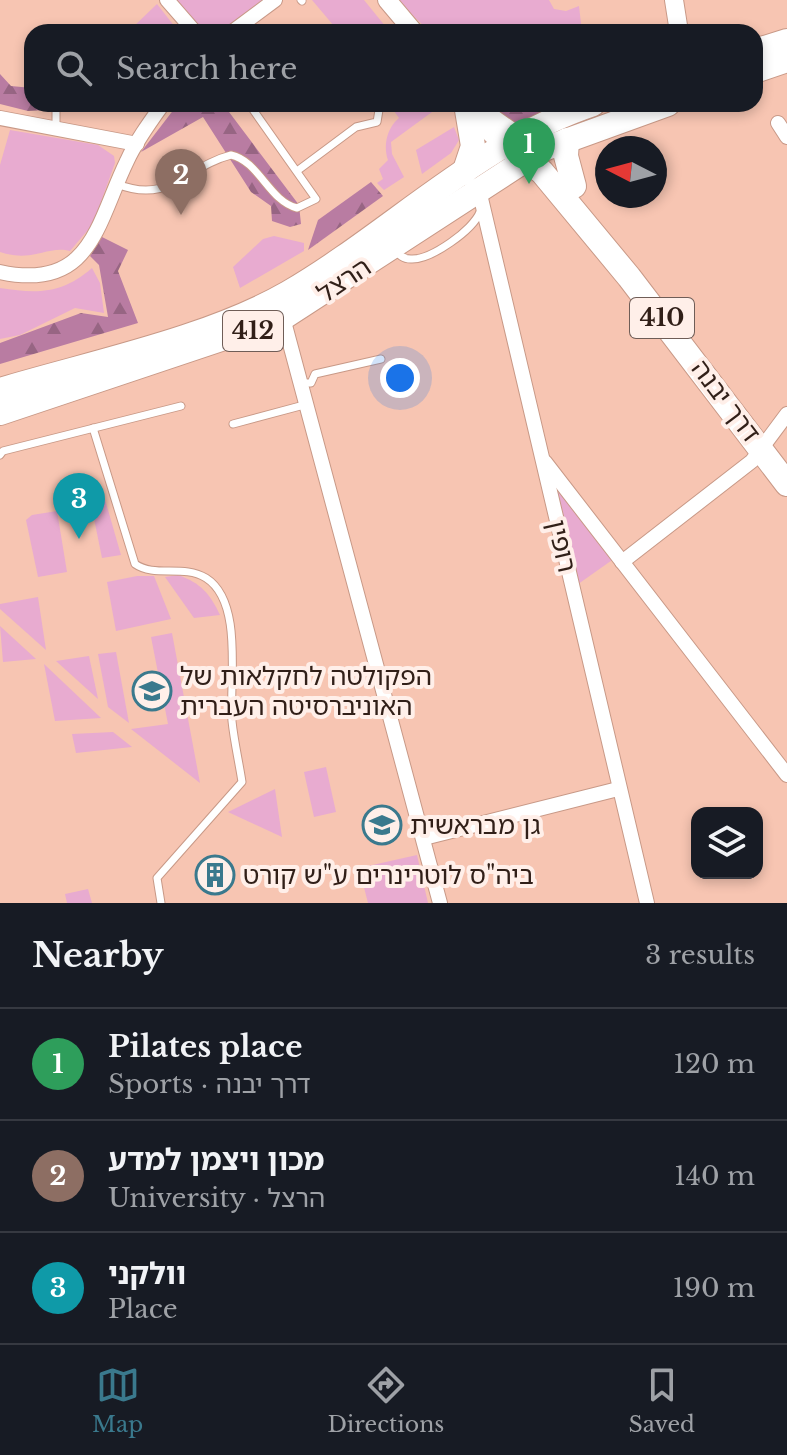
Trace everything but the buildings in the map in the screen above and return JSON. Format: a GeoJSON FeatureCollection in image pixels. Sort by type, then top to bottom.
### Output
{"type":"FeatureCollection","features":[{"type":"Feature","properties":{"kind":"main road"},"geometry":{"type":"LineString","coordinates":[[763,48],[787,41]]}},
{"type":"Feature","properties":{"kind":"main road"},"geometry":{"type":"LineString","coordinates":[[763,68],[787,60]]}},
{"type":"Feature","properties":{"kind":"main road"},"geometry":{"type":"LineString","coordinates":[[469,112],[475,189]]}},
{"type":"Feature","properties":{"kind":"main road","name":"הרצל"},"geometry":{"type":"LineString","coordinates":[[0,413],[281,319],[393,248],[475,189],[522,148],[580,112]]}},
{"type":"Feature","properties":{"kind":"main road","name":"הרצל"},"geometry":{"type":"LineString","coordinates":[[522,148],[567,140],[646,112]]}},
{"type":"Feature","properties":{"kind":"main road"},"geometry":{"type":"LineString","coordinates":[[567,140],[566,156],[574,186]]}},
{"type":"Feature","properties":{"kind":"main road","name":"דרך יבנה"},"geometry":{"type":"LineString","coordinates":[[522,148],[574,186],[766,441],[787,484]]}},
{"type":"Feature","properties":{"kind":"main road","name":"דרך יבנה"},"geometry":{"type":"LineString","coordinates":[[522,148],[766,441],[787,456]]}},
{"type":"Feature","properties":{"kind":"main road","name":"הרצל"},"geometry":{"type":"LineString","coordinates":[[0,390],[206,327],[286,294],[475,189]]}},
{"type":"Feature","properties":{"kind":"street"},"geometry":{"type":"LineString","coordinates":[[167,0],[188,24]]}},
{"type":"Feature","properties":{"kind":"street"},"geometry":{"type":"LineString","coordinates":[[243,24],[275,0]]}},
{"type":"Feature","properties":{"kind":"street"},"geometry":{"type":"LineString","coordinates":[[387,0],[408,24]]}},
{"type":"Feature","properties":{"kind":"street"},"geometry":{"type":"LineString","coordinates":[[674,0],[678,24]]}},
{"type":"Feature","properties":{"kind":"street"},"geometry":{"type":"LineString","coordinates":[[0,272],[46,273],[80,255],[100,230],[117,184],[158,112]]}},
{"type":"Feature","properties":{"kind":"street"},"geometry":{"type":"LineString","coordinates":[[476,112],[522,148]]}},
{"type":"Feature","properties":{"kind":"street"},"geometry":{"type":"LineString","coordinates":[[0,118],[137,144]]}},
{"type":"Feature","properties":{"kind":"street"},"geometry":{"type":"LineString","coordinates":[[778,123],[787,137]]}},
{"type":"Feature","properties":{"kind":"street","name":"רופין"},"geometry":{"type":"LineString","coordinates":[[475,189],[647,903]]}},
{"type":"Feature","properties":{"kind":"street"},"geometry":{"type":"LineString","coordinates":[[286,294],[281,319],[440,903]]}},
{"type":"Feature","properties":{"kind":"street"},"geometry":{"type":"LineString","coordinates":[[622,562],[752,461],[787,414]]}},
{"type":"Feature","properties":{"kind":"street"},"geometry":{"type":"LineString","coordinates":[[542,459],[787,775]]}},
{"type":"Feature","properties":{"kind":"street"},"geometry":{"type":"LineString","coordinates":[[424,838],[618,789]]}},
{"type":"Feature","properties":{"kind":"lane"},"geometry":{"type":"LineString","coordinates":[[56,112],[56,129]]}},
{"type":"Feature","properties":{"kind":"lane"},"geometry":{"type":"LineString","coordinates":[[117,184],[133,190],[155,191],[215,164],[226,155],[237,156],[292,207],[316,199],[255,112]]}},
{"type":"Feature","properties":{"kind":"lane"},"geometry":{"type":"LineString","coordinates":[[297,171],[356,127],[377,122],[379,112]]}},
{"type":"Feature","properties":{"kind":"lane"},"geometry":{"type":"LineString","coordinates":[[299,384],[311,383],[315,374],[381,359]]}},
{"type":"Feature","properties":{"kind":"lane"},"geometry":{"type":"LineString","coordinates":[[233,424],[304,405]]}},
{"type":"Feature","properties":{"kind":"lane"},"geometry":{"type":"LineString","coordinates":[[0,455],[3,451],[181,406]]}},
{"type":"Feature","properties":{"kind":"lane"},"geometry":{"type":"LineString","coordinates":[[93,428],[135,564],[143,570],[180,569],[206,578],[220,593],[234,647],[232,720],[242,782],[157,878],[161,903]]}},
{"type":"Feature","properties":{"kind":"green space"},"geometry":{"type":"Polygon","coordinates":[[[0,74],[11,86],[24,87],[24,110],[0,104],[0,74]]]}},
{"type":"Feature","properties":{"kind":"green space"},"geometry":{"type":"Polygon","coordinates":[[[172,112],[229,112],[299,205],[301,224],[290,227],[272,221],[271,206],[251,192],[203,117],[141,152],[172,112]]]}},
{"type":"Feature","properties":{"kind":"green space"},"geometry":{"type":"Polygon","coordinates":[[[487,112],[543,112],[506,127],[487,112]]]}},
{"type":"Feature","properties":{"kind":"green space"},"geometry":{"type":"Polygon","coordinates":[[[371,182],[383,196],[308,250],[318,220],[371,182]]]}},
{"type":"Feature","properties":{"kind":"green space"},"geometry":{"type":"Polygon","coordinates":[[[102,237],[128,250],[118,271],[138,323],[0,364],[0,343],[81,313],[108,317],[99,265],[90,256],[102,237]]]}},
{"type":"Feature","properties":{"kind":"shaded area"},"geometry":{"type":"Polygon","coordinates":[[[165,0],[283,0],[252,24],[184,24],[165,0]]]}},
{"type":"Feature","properties":{"kind":"shaded area"},"geometry":{"type":"Polygon","coordinates":[[[312,0],[364,0],[384,24],[332,24],[312,0]]]}},
{"type":"Feature","properties":{"kind":"shaded area"},"geometry":{"type":"Polygon","coordinates":[[[397,0],[549,0],[554,9],[566,11],[579,6],[581,24],[422,24],[397,0]]]}},
{"type":"Feature","properties":{"kind":"shaded area"},"geometry":{"type":"Polygon","coordinates":[[[157,4],[173,24],[136,24],[157,4]]]}},
{"type":"Feature","properties":{"kind":"shaded area"},"geometry":{"type":"Polygon","coordinates":[[[395,112],[432,112],[391,142],[392,154],[404,177],[384,190],[377,183],[383,179],[379,169],[388,160],[387,137],[399,118],[395,112]]]}},
{"type":"Feature","properties":{"kind":"shaded area"},"geometry":{"type":"Polygon","coordinates":[[[454,127],[459,140],[451,153],[422,174],[416,150],[454,127]]]}},
{"type":"Feature","properties":{"kind":"shaded area"},"geometry":{"type":"Polygon","coordinates":[[[10,130],[98,145],[114,156],[115,163],[93,224],[70,251],[54,250],[22,256],[0,252],[0,165],[10,130]]]}},
{"type":"Feature","properties":{"kind":"shaded area"},"geometry":{"type":"Polygon","coordinates":[[[274,236],[304,243],[304,251],[240,288],[233,267],[263,239],[274,236]]]}},
{"type":"Feature","properties":{"kind":"shaded area"},"geometry":{"type":"Polygon","coordinates":[[[92,268],[100,283],[104,313],[75,308],[20,335],[0,339],[0,288],[49,290],[70,283],[92,268]]]}},
{"type":"Feature","properties":{"kind":"shaded area"},"geometry":{"type":"Polygon","coordinates":[[[548,471],[615,558],[574,587],[548,471]]]}},
{"type":"Feature","properties":{"kind":"shaded area"},"geometry":{"type":"Polygon","coordinates":[[[104,496],[121,555],[102,558],[90,499],[104,496]]]}},
{"type":"Feature","properties":{"kind":"shaded area"},"geometry":{"type":"Polygon","coordinates":[[[57,511],[67,572],[38,577],[26,520],[32,515],[57,511]]]}},
{"type":"Feature","properties":{"kind":"shaded area"},"geometry":{"type":"Polygon","coordinates":[[[178,575],[204,590],[220,615],[194,618],[165,577],[178,575]]]}},
{"type":"Feature","properties":{"kind":"shaded area"},"geometry":{"type":"Polygon","coordinates":[[[154,576],[171,619],[116,631],[107,582],[154,576]]]}},
{"type":"Feature","properties":{"kind":"shaded area"},"geometry":{"type":"Polygon","coordinates":[[[38,597],[46,650],[0,609],[0,604],[38,597]]]}},
{"type":"Feature","properties":{"kind":"shaded area"},"geometry":{"type":"Polygon","coordinates":[[[0,626],[36,659],[3,662],[0,626]]]}},
{"type":"Feature","properties":{"kind":"shaded area"},"geometry":{"type":"Polygon","coordinates":[[[172,633],[200,783],[131,729],[168,724],[151,637],[172,633]]]}},
{"type":"Feature","properties":{"kind":"shaded area"},"geometry":{"type":"Polygon","coordinates":[[[116,652],[129,723],[108,707],[98,654],[116,652]]]}},
{"type":"Feature","properties":{"kind":"shaded area"},"geometry":{"type":"Polygon","coordinates":[[[89,656],[98,699],[56,661],[89,656]]]}},
{"type":"Feature","properties":{"kind":"shaded area"},"geometry":{"type":"Polygon","coordinates":[[[44,664],[101,718],[55,721],[44,664]]]}},
{"type":"Feature","properties":{"kind":"shaded area"},"geometry":{"type":"Polygon","coordinates":[[[113,732],[132,747],[76,753],[72,734],[113,732]]]}},
{"type":"Feature","properties":{"kind":"shaded area"},"geometry":{"type":"Polygon","coordinates":[[[326,767],[336,812],[314,817],[304,772],[326,767]]]}},
{"type":"Feature","properties":{"kind":"shaded area"},"geometry":{"type":"Polygon","coordinates":[[[275,789],[282,837],[228,812],[275,789]]]}},
{"type":"Feature","properties":{"kind":"shaded area"},"geometry":{"type":"Polygon","coordinates":[[[417,855],[428,903],[368,903],[359,868],[417,855]]]}},
{"type":"Feature","properties":{"kind":"shaded area"},"geometry":{"type":"Polygon","coordinates":[[[88,889],[92,903],[67,903],[65,894],[88,889]]]}},
{"type":"Feature","properties":{"kind":"place","name":"Pilates place"},"geometry":{"type":"Point","coordinates":[529,184]}},
{"type":"Feature","properties":{"kind":"place","name":"מכון ויצמן למדע"},"geometry":{"type":"Point","coordinates":[181,215]}},
{"type":"Feature","properties":{"kind":"place","name":"וולקני"},"geometry":{"type":"Point","coordinates":[79,539]}},
{"type":"Feature","properties":{"kind":"place","name":"הפקולטה לחקלאות של האוניברסיטה העברית"},"geometry":{"type":"Point","coordinates":[152,691]}},
{"type":"Feature","properties":{"kind":"place","name":"גן מבראשית"},"geometry":{"type":"Point","coordinates":[382,825]}},
{"type":"Feature","properties":{"kind":"place","name":"ביה\"ס לוטרינרים ע\"ש קורט"},"geometry":{"type":"Point","coordinates":[215,875]}}]}
